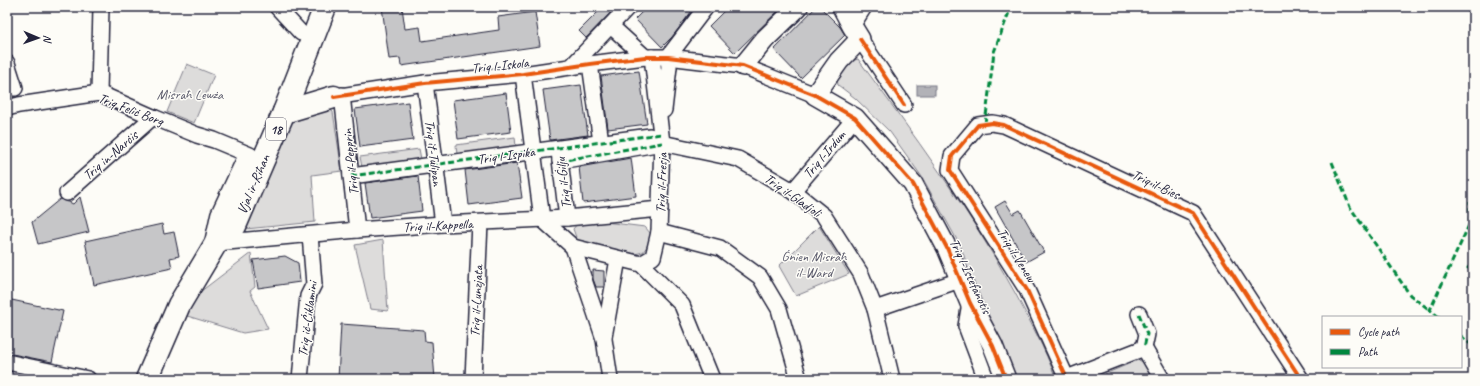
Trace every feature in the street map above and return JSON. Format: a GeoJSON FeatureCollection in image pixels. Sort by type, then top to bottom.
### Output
{"type":"FeatureCollection","features":[{"type":"Feature","properties":{"kind":"main road","name":"Vjal ir-Riħan"},"geometry":{"type":"LineString","coordinates":[[216,243],[222,215],[250,155],[312,7]]}},
{"type":"Feature","properties":{"kind":"main road","name":"Vjal ir-Riħan"},"geometry":{"type":"LineString","coordinates":[[147,379],[179,305],[216,243],[235,226],[284,112],[325,7]]}},
{"type":"Feature","properties":{"kind":"main road"},"geometry":{"type":"LineString","coordinates":[[297,76],[308,88],[338,96]]}},
{"type":"Feature","properties":{"kind":"main road"},"geometry":{"type":"LineString","coordinates":[[284,112],[338,96]]}},
{"type":"Feature","properties":{"kind":"street"},"geometry":{"type":"LineString","coordinates":[[99,93],[101,7]]}},
{"type":"Feature","properties":{"kind":"street"},"geometry":{"type":"LineString","coordinates":[[277,7],[301,33]]}},
{"type":"Feature","properties":{"kind":"street"},"geometry":{"type":"LineString","coordinates":[[570,67],[628,7]]}},
{"type":"Feature","properties":{"kind":"street"},"geometry":{"type":"LineString","coordinates":[[668,57],[706,7]]}},
{"type":"Feature","properties":{"kind":"street"},"geometry":{"type":"LineString","coordinates":[[842,7],[856,32],[904,105]]}},
{"type":"Feature","properties":{"kind":"street"},"geometry":{"type":"LineString","coordinates":[[814,95],[839,61],[856,32],[864,7]]}},
{"type":"Feature","properties":{"kind":"street"},"geometry":{"type":"LineString","coordinates":[[743,66],[765,39],[794,8]]}},
{"type":"Feature","properties":{"kind":"street"},"geometry":{"type":"LineString","coordinates":[[610,26],[648,57]]}},
{"type":"Feature","properties":{"kind":"street","name":"Triq l-Iskola"},"geometry":{"type":"LineString","coordinates":[[338,96],[425,83],[523,74],[648,57],[668,57]]}},
{"type":"Feature","properties":{"kind":"street","name":"Triq il-Fresja"},"geometry":{"type":"LineString","coordinates":[[648,57],[662,139]]}},
{"type":"Feature","properties":{"kind":"street","name":"Triq l-Istefanotis"},"geometry":{"type":"LineString","coordinates":[[668,57],[743,66],[814,95],[855,118],[913,184],[947,248],[970,302],[993,346],[1006,379]]}},
{"type":"Feature","properties":{"kind":"street","name":"Triq il-Fresja"},"geometry":{"type":"LineString","coordinates":[[641,264],[653,257],[659,232],[662,139],[668,57]]}},
{"type":"Feature","properties":{"kind":"street"},"geometry":{"type":"LineString","coordinates":[[7,63],[15,88]]}},
{"type":"Feature","properties":{"kind":"street"},"geometry":{"type":"LineString","coordinates":[[590,64],[601,142]]}},
{"type":"Feature","properties":{"kind":"street","name":"Triq il-Ġilju"},"geometry":{"type":"LineString","coordinates":[[523,74],[542,219]]}},
{"type":"Feature","properties":{"kind":"street","name":"Triq it-Tulipan"},"geometry":{"type":"LineString","coordinates":[[425,83],[443,224]]}},
{"type":"Feature","properties":{"kind":"street","name":"Triq Feliċ Borg"},"geometry":{"type":"LineString","coordinates":[[7,108],[99,93],[153,117],[250,155]]}},
{"type":"Feature","properties":{"kind":"street","name":"Triq il-Pepprin"},"geometry":{"type":"LineString","coordinates":[[338,96],[351,176],[357,230]]}},
{"type":"Feature","properties":{"kind":"street","name":"Triq in-Narċis"},"geometry":{"type":"LineString","coordinates":[[67,193],[153,117]]}},
{"type":"Feature","properties":{"kind":"street","name":"Triq l-Irdum"},"geometry":{"type":"LineString","coordinates":[[793,191],[855,118]]}},
{"type":"Feature","properties":{"kind":"street","name":"Triq il-Bies"},"geometry":{"type":"LineString","coordinates":[[950,170],[952,156],[978,125],[992,123],[1004,125],[1193,213],[1302,379]]}},
{"type":"Feature","properties":{"kind":"street","name":"Triq l-Ispika"},"geometry":{"type":"LineString","coordinates":[[559,155],[601,142],[662,139]]}},
{"type":"Feature","properties":{"kind":"street","name":"Triq l-Ispika"},"geometry":{"type":"LineString","coordinates":[[351,176],[533,151],[559,155],[662,139]]}},
{"type":"Feature","properties":{"kind":"street","name":"Triq il-Gladjoli"},"geometry":{"type":"LineString","coordinates":[[662,139],[738,159],[793,191],[824,216],[861,274],[875,309],[892,379]]}},
{"type":"Feature","properties":{"kind":"street","name":"Triq il-Ġilju"},"geometry":{"type":"LineString","coordinates":[[559,155],[567,218]]}},
{"type":"Feature","properties":{"kind":"street","name":"Triq il-Venew"},"geometry":{"type":"LineString","coordinates":[[950,170],[1027,290],[1067,379]]}},
{"type":"Feature","properties":{"kind":"street","name":"Triq il-Kappella"},"geometry":{"type":"LineString","coordinates":[[216,243],[357,230],[567,218],[660,209]]}},
{"type":"Feature","properties":{"kind":"street"},"geometry":{"type":"LineString","coordinates":[[542,219],[573,247],[641,264],[682,305],[712,379]]}},
{"type":"Feature","properties":{"kind":"street","name":"Triq il-Lunzjata"},"geometry":{"type":"LineString","coordinates":[[473,379],[480,222]]}},
{"type":"Feature","properties":{"kind":"street"},"geometry":{"type":"LineString","coordinates":[[659,232],[720,248],[760,277],[778,308],[799,379]]}},
{"type":"Feature","properties":{"kind":"street","name":"Triq iċ-Ċiklamini"},"geometry":{"type":"LineString","coordinates":[[300,379],[308,296],[314,284],[310,235]]}},
{"type":"Feature","properties":{"kind":"street"},"geometry":{"type":"LineString","coordinates":[[573,247],[604,339],[610,379]]}},
{"type":"Feature","properties":{"kind":"street"},"geometry":{"type":"LineString","coordinates":[[604,339],[618,259]]}},
{"type":"Feature","properties":{"kind":"street"},"geometry":{"type":"LineString","coordinates":[[875,309],[960,280]]}},
{"type":"Feature","properties":{"kind":"street"},"geometry":{"type":"LineString","coordinates":[[970,302],[966,326],[986,379]]}},
{"type":"Feature","properties":{"kind":"street"},"geometry":{"type":"LineString","coordinates":[[1139,314],[1147,334],[1144,348],[1162,379]]}},
{"type":"Feature","properties":{"kind":"street"},"geometry":{"type":"LineString","coordinates":[[1067,379],[1144,348]]}},
{"type":"Feature","properties":{"kind":"street"},"geometry":{"type":"LineString","coordinates":[[7,362],[88,379]]}},
{"type":"Feature","properties":{"kind":"green space"},"geometry":{"type":"Polygon","coordinates":[[[858,59],[940,172],[997,261],[1042,345],[1056,379],[1015,379],[968,268],[961,247],[922,177],[890,132],[855,98],[838,85],[837,79],[848,62],[858,59]]]}},
{"type":"Feature","properties":{"kind":"green space","name":"Misraħ Lewża"},"geometry":{"type":"Polygon","coordinates":[[[187,64],[214,75],[194,123],[167,112],[187,64]]]}},
{"type":"Feature","properties":{"kind":"green space"},"geometry":{"type":"Polygon","coordinates":[[[328,108],[333,112],[342,171],[312,175],[315,222],[246,229],[291,121],[328,108]]]}},
{"type":"Feature","properties":{"kind":"green space"},"geometry":{"type":"Polygon","coordinates":[[[515,137],[516,147],[457,155],[456,145],[515,137]]]}},
{"type":"Feature","properties":{"kind":"green space"},"geometry":{"type":"Polygon","coordinates":[[[419,149],[421,159],[362,167],[360,157],[419,149]]]}},
{"type":"Feature","properties":{"kind":"green space"},"geometry":{"type":"Polygon","coordinates":[[[581,219],[645,227],[651,234],[648,245],[643,252],[635,254],[577,240],[573,229],[581,219]]]}},
{"type":"Feature","properties":{"kind":"green space","name":"Ġnien Misraħ il-Ward"},"geometry":{"type":"Polygon","coordinates":[[[819,226],[849,274],[796,296],[779,266],[819,226]]]}},
{"type":"Feature","properties":{"kind":"green space"},"geometry":{"type":"Polygon","coordinates":[[[383,240],[388,311],[370,309],[355,245],[383,240]]]}},
{"type":"Feature","properties":{"kind":"green space"},"geometry":{"type":"Polygon","coordinates":[[[251,253],[255,287],[250,291],[268,329],[243,333],[184,315],[192,298],[251,253]]]}},
{"type":"Feature","properties":{"kind":"green space"},"geometry":{"type":"Polygon","coordinates":[[[1138,360],[1147,363],[1155,379],[1107,379],[1105,374],[1138,360]]]}},
{"type":"Feature","properties":{"kind":"shaded area"},"geometry":{"type":"Polygon","coordinates":[[[917,85],[935,85],[935,95],[917,95],[917,85]]]}},
{"type":"Feature","properties":{"kind":"building"},"geometry":{"type":"Polygon","coordinates":[[[382,7],[402,7],[405,29],[420,27],[422,41],[499,30],[498,17],[535,12],[540,46],[401,66],[400,58],[389,59],[382,7]]]}},
{"type":"Feature","properties":{"kind":"building"},"geometry":{"type":"Polygon","coordinates":[[[603,7],[616,7],[586,38],[579,31],[603,7]]]}},
{"type":"Feature","properties":{"kind":"building"},"geometry":{"type":"Polygon","coordinates":[[[647,7],[695,7],[672,37],[662,47],[635,19],[647,7]]]}},
{"type":"Feature","properties":{"kind":"building"},"geometry":{"type":"Polygon","coordinates":[[[728,7],[782,7],[735,53],[709,26],[728,7]]]}},
{"type":"Feature","properties":{"kind":"building"},"geometry":{"type":"Polygon","coordinates":[[[816,7],[820,7],[840,27],[845,35],[801,78],[774,50],[816,7]]]}},
{"type":"Feature","properties":{"kind":"building"},"geometry":{"type":"Polygon","coordinates":[[[639,71],[647,124],[608,129],[601,76],[639,71]]]}},
{"type":"Feature","properties":{"kind":"building"},"geometry":{"type":"Polygon","coordinates":[[[581,85],[588,135],[550,140],[543,90],[581,85]]]}},
{"type":"Feature","properties":{"kind":"building"},"geometry":{"type":"Polygon","coordinates":[[[506,93],[511,132],[458,139],[453,100],[506,93]]]}},
{"type":"Feature","properties":{"kind":"building"},"geometry":{"type":"Polygon","coordinates":[[[408,102],[413,140],[360,147],[355,109],[408,102]]]}},
{"type":"Feature","properties":{"kind":"building"},"geometry":{"type":"Polygon","coordinates":[[[631,158],[636,196],[583,203],[579,167],[631,158]]]}},
{"type":"Feature","properties":{"kind":"building"},"geometry":{"type":"Polygon","coordinates":[[[517,163],[522,198],[469,205],[465,170],[517,163]]]}},
{"type":"Feature","properties":{"kind":"building"},"geometry":{"type":"Polygon","coordinates":[[[418,176],[422,211],[370,218],[365,183],[418,176]]]}},
{"type":"Feature","properties":{"kind":"building"},"geometry":{"type":"Polygon","coordinates":[[[80,197],[89,232],[38,244],[32,222],[60,199],[73,204],[80,197]]]}},
{"type":"Feature","properties":{"kind":"building"},"geometry":{"type":"Polygon","coordinates":[[[1005,201],[1013,214],[1020,210],[1044,252],[1026,262],[995,207],[1005,201]]]}},
{"type":"Feature","properties":{"kind":"building"},"geometry":{"type":"Polygon","coordinates":[[[162,224],[164,234],[174,232],[179,256],[170,258],[172,268],[94,285],[85,241],[162,224]]]}},
{"type":"Feature","properties":{"kind":"building"},"geometry":{"type":"Polygon","coordinates":[[[285,256],[298,263],[300,282],[258,288],[253,260],[285,256]]]}},
{"type":"Feature","properties":{"kind":"building"},"geometry":{"type":"Polygon","coordinates":[[[593,270],[604,271],[604,287],[596,287],[593,279],[593,270]]]}},
{"type":"Feature","properties":{"kind":"building"},"geometry":{"type":"Polygon","coordinates":[[[7,299],[63,311],[52,362],[7,353],[7,299]]]}},
{"type":"Feature","properties":{"kind":"building"},"geometry":{"type":"Polygon","coordinates":[[[341,324],[424,330],[425,341],[432,342],[435,379],[338,379],[341,324]]]}},
{"type":"Feature","properties":{"kind":"marked path"},"geometry":{"type":"LineString","coordinates":[[985,124],[994,52],[1011,7]]}},
{"type":"Feature","properties":{"kind":"marked path"},"geometry":{"type":"LineString","coordinates":[[351,176],[661,134]]}},
{"type":"Feature","properties":{"kind":"marked path"},"geometry":{"type":"LineString","coordinates":[[560,161],[662,143]]}},
{"type":"Feature","properties":{"kind":"marked path"},"geometry":{"type":"LineString","coordinates":[[1332,162],[1350,207],[1410,295],[1430,310]]}},
{"type":"Feature","properties":{"kind":"marked path"},"geometry":{"type":"LineString","coordinates":[[1438,316],[1430,310],[1470,223],[1470,202]]}},
{"type":"Feature","properties":{"kind":"marked path"},"geometry":{"type":"LineString","coordinates":[[1467,267],[1473,271]]}},
{"type":"Feature","properties":{"kind":"marked path"},"geometry":{"type":"LineString","coordinates":[[1139,314],[1147,334],[1144,348]]}},
{"type":"Feature","properties":{"kind":"marked path"},"geometry":{"type":"LineString","coordinates":[[1462,337],[1473,346]]}},
{"type":"Feature","properties":{"kind":"cycle path"},"geometry":{"type":"LineString","coordinates":[[860,39],[904,105]]}},
{"type":"Feature","properties":{"kind":"cycle path"},"geometry":{"type":"LineString","coordinates":[[334,97],[425,83],[523,74],[645,57],[668,57],[743,66],[815,95],[855,118],[913,184],[947,248],[970,303],[993,346],[1006,379]]}},
{"type":"Feature","properties":{"kind":"cycle path"},"geometry":{"type":"LineString","coordinates":[[1067,379],[1027,290],[950,170],[952,156],[978,125],[992,123],[1004,125],[1193,213],[1301,379]]}}]}
